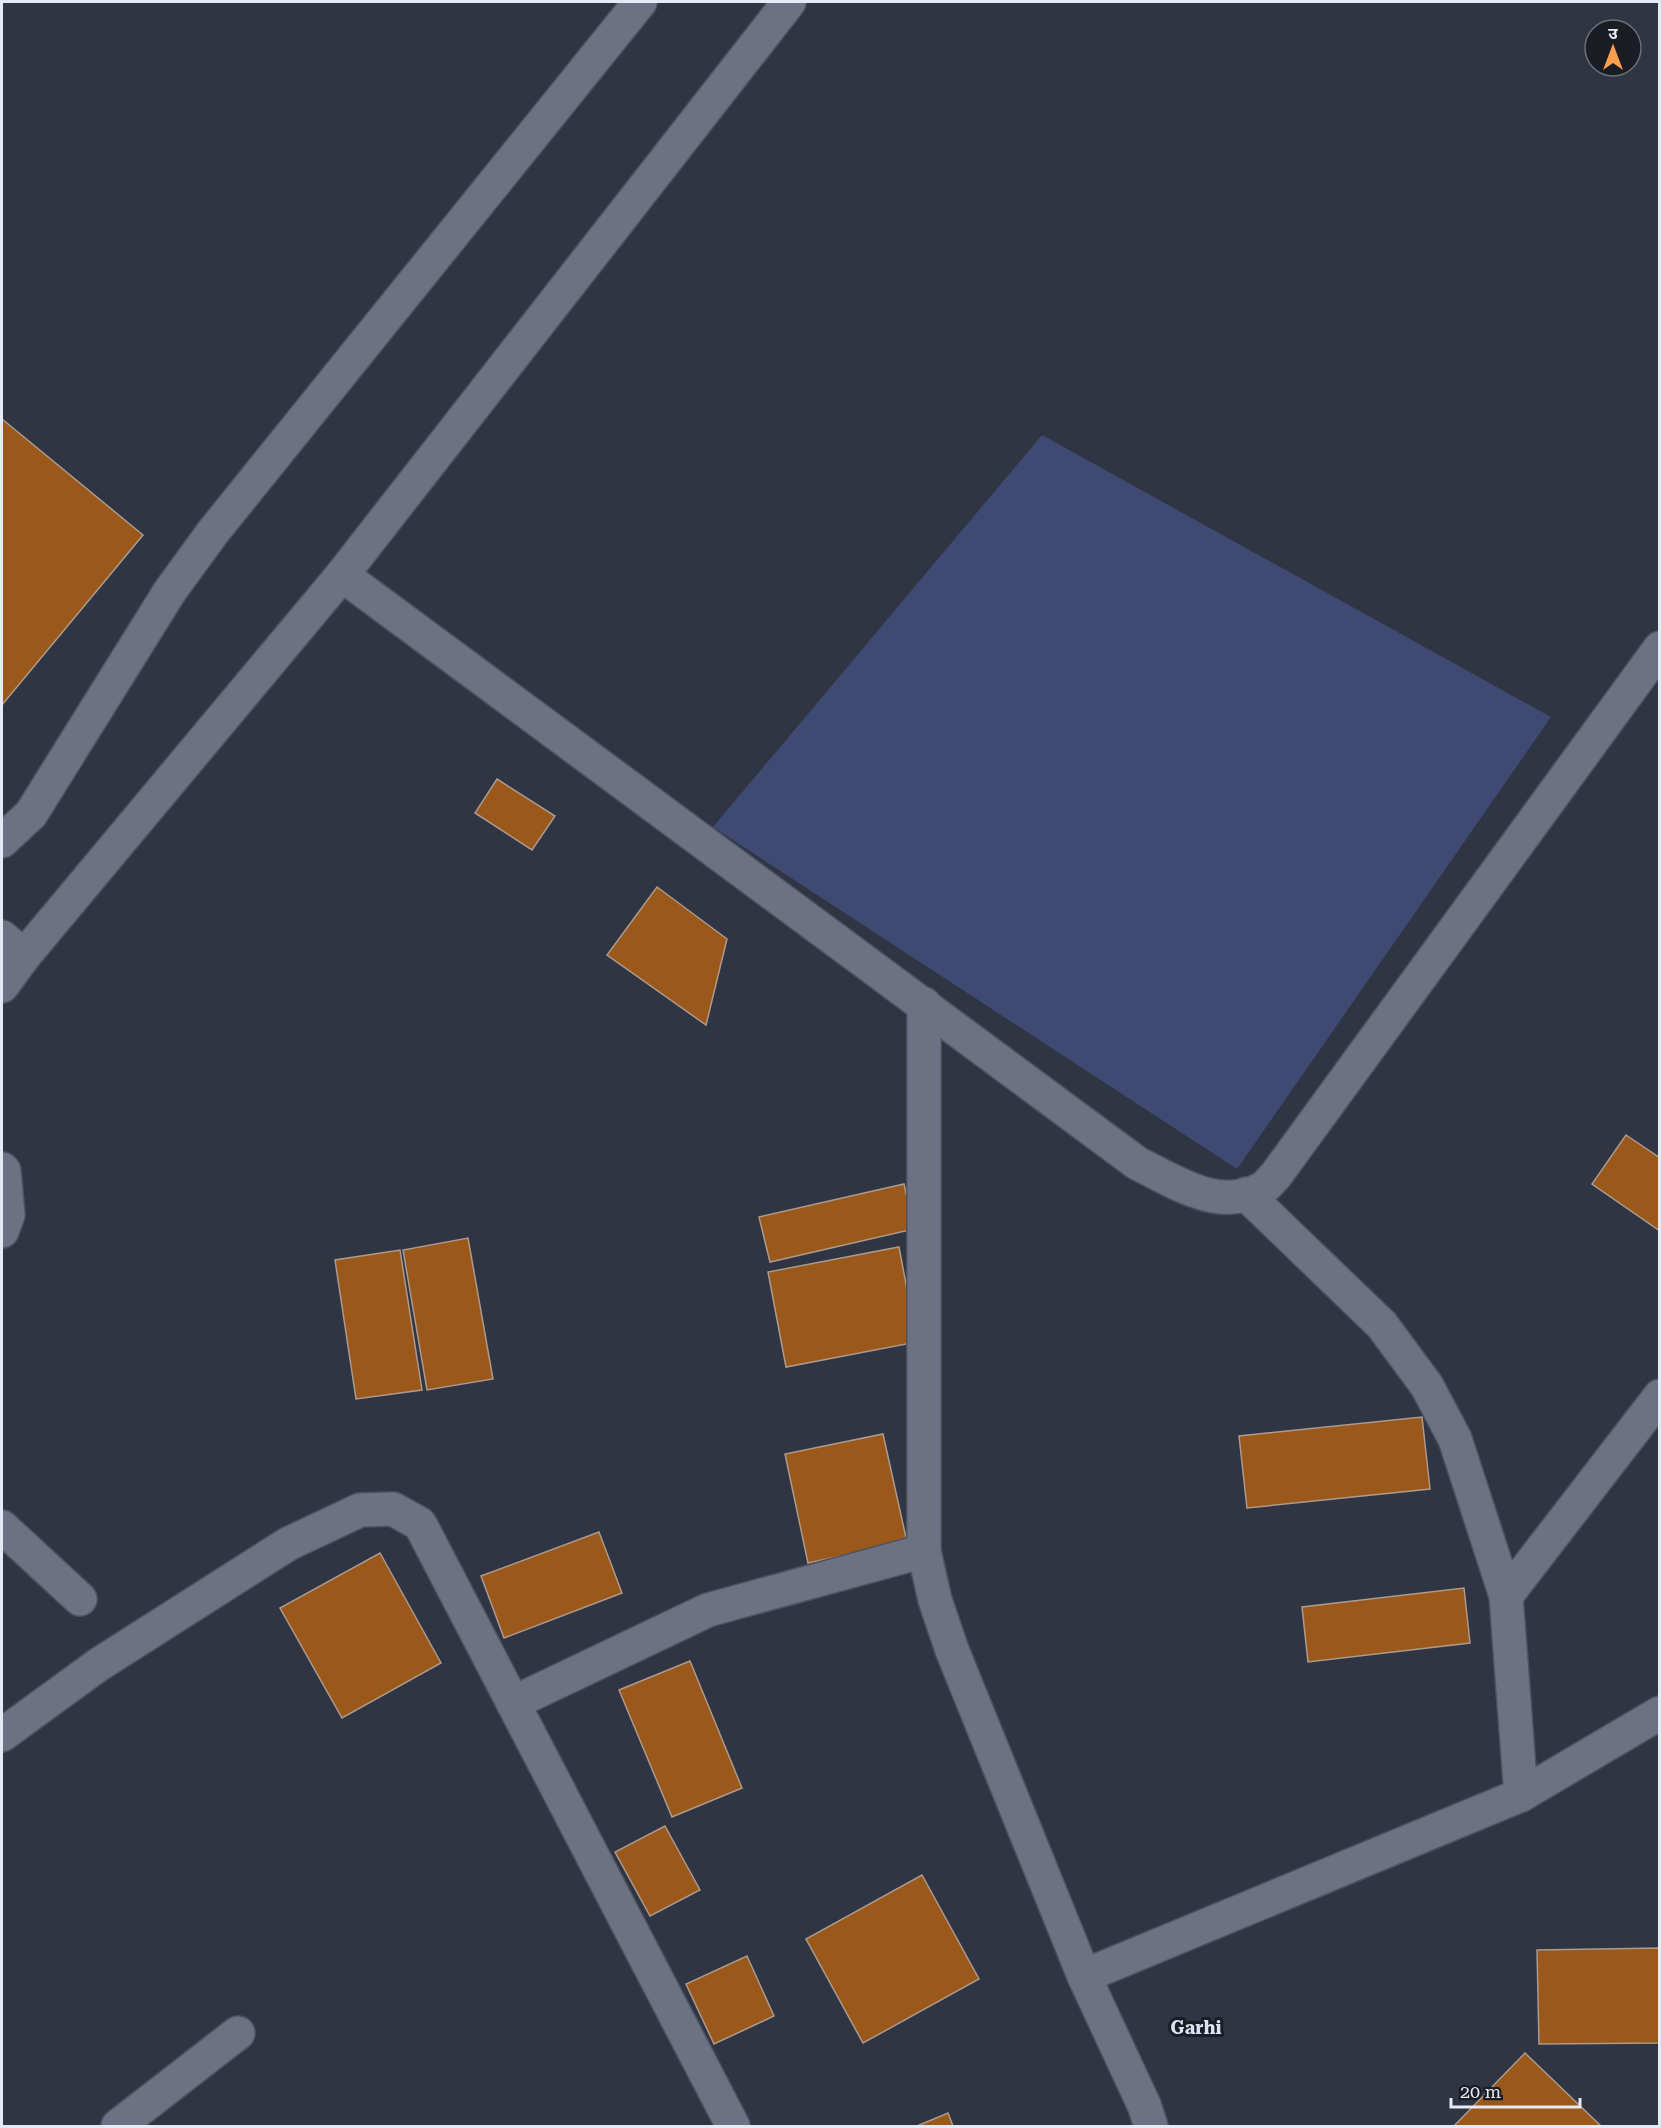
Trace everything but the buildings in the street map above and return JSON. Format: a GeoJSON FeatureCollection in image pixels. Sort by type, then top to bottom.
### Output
{"type":"FeatureCollection","features":[{"type":"Feature","properties":{"kind":"street"},"geometry":{"type":"LineString","coordinates":[[2,842],[31,814],[170,591],[213,532],[640,2]]}},
{"type":"Feature","properties":{"kind":"street"},"geometry":{"type":"LineString","coordinates":[[2,986],[13,946],[342,575],[789,2]]}},
{"type":"Feature","properties":{"kind":"street"},"geometry":{"type":"LineString","coordinates":[[342,575],[1137,1163],[1198,1193],[1224,1198],[1263,1188],[1276,1175],[1659,648]]}},
{"type":"Feature","properties":{"kind":"street"},"geometry":{"type":"LineString","coordinates":[[924,1004],[924,1551],[935,1600],[952,1650],[1084,1976],[1144,2105],[1151,2127]]}},
{"type":"Feature","properties":{"kind":"street"},"geometry":{"type":"LineString","coordinates":[[2,1169],[8,1215],[2,1231]]}},
{"type":"Feature","properties":{"kind":"street"},"geometry":{"type":"LineString","coordinates":[[1246,1194],[1382,1325],[1427,1386],[1455,1439],[1506,1596],[1521,1795]]}},
{"type":"Feature","properties":{"kind":"street"},"geometry":{"type":"LineString","coordinates":[[1506,1596],[1659,1396]]}},
{"type":"Feature","properties":{"kind":"street"},"geometry":{"type":"LineString","coordinates":[[2,1734],[98,1665],[288,1544],[360,1510],[393,1509],[420,1524],[733,2127]]}},
{"type":"Feature","properties":{"kind":"street"},"geometry":{"type":"LineString","coordinates":[[2,1527],[80,1599]]}},
{"type":"Feature","properties":{"kind":"street"},"geometry":{"type":"LineString","coordinates":[[513,1702],[708,1610],[924,1551]]}},
{"type":"Feature","properties":{"kind":"street"},"geometry":{"type":"LineString","coordinates":[[1084,1976],[1521,1795],[1659,1713]]}},
{"type":"Feature","properties":{"kind":"street"},"geometry":{"type":"LineString","coordinates":[[118,2127],[238,2033]]}},
{"type":"Feature","properties":{"kind":"shaded area"},"geometry":{"type":"Polygon","coordinates":[[[1042,435],[1551,717],[1237,1169],[713,827],[1042,435]]]}},
{"type":"Feature","properties":{"kind":"district","name":"Garhi"},"geometry":{"type":"Point","coordinates":[1196,2028]}}]}
